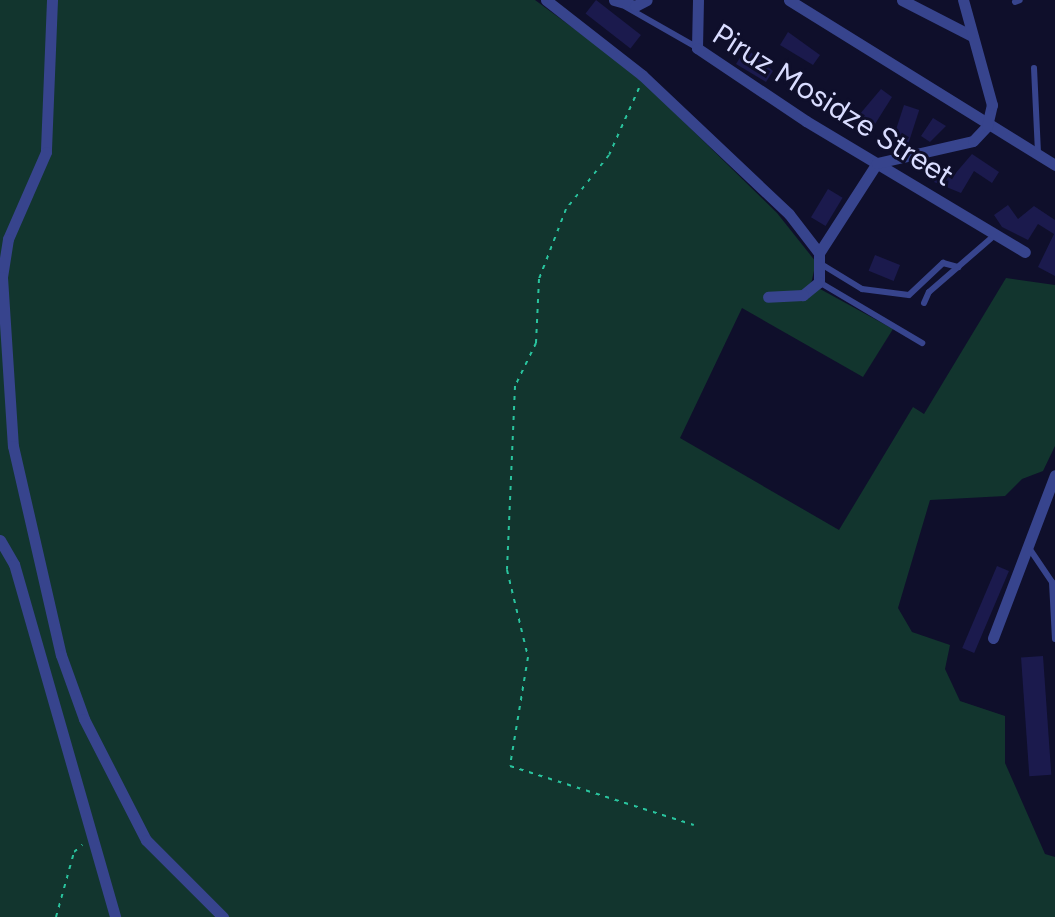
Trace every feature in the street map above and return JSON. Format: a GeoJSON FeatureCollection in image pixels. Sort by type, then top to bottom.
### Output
{"type":"FeatureCollection","features":[{"type":"Feature","properties":{"kind":"street"},"geometry":{"type":"LineString","coordinates":[[52,0],[46,152],[8,239],[2,277],[13,446],[61,655],[84,719],[146,840],[223,917]]}},
{"type":"Feature","properties":{"kind":"street"},"geometry":{"type":"LineString","coordinates":[[546,0],[642,75],[789,214],[820,259]]}},
{"type":"Feature","properties":{"kind":"street"},"geometry":{"type":"LineString","coordinates":[[619,3],[647,0]]}},
{"type":"Feature","properties":{"kind":"street"},"geometry":{"type":"LineString","coordinates":[[697,48],[698,0]]}},
{"type":"Feature","properties":{"kind":"street"},"geometry":{"type":"LineString","coordinates":[[789,0],[987,126],[1055,165]]}},
{"type":"Feature","properties":{"kind":"street"},"geometry":{"type":"LineString","coordinates":[[902,0],[972,36]]}},
{"type":"Feature","properties":{"kind":"street"},"geometry":{"type":"LineString","coordinates":[[768,297],[803,295],[819,282],[820,259],[877,163],[973,141],[987,126],[992,105],[963,0]]}},
{"type":"Feature","properties":{"kind":"street","name":"Piruz Mosidze Street"},"geometry":{"type":"LineString","coordinates":[[697,48],[877,163],[1025,252]]}},
{"type":"Feature","properties":{"kind":"street"},"geometry":{"type":"LineString","coordinates":[[993,638],[1055,475]]}},
{"type":"Feature","properties":{"kind":"street"},"geometry":{"type":"LineString","coordinates":[[0,540],[14,564],[115,917]]}},
{"type":"Feature","properties":{"kind":"lane","name":"Piruz Mosidze Street"},"geometry":{"type":"LineString","coordinates":[[619,3],[697,48]]}},
{"type":"Feature","properties":{"kind":"lane"},"geometry":{"type":"LineString","coordinates":[[1034,68],[1038,156]]}},
{"type":"Feature","properties":{"kind":"lane"},"geometry":{"type":"LineString","coordinates":[[924,303],[958,267],[996,234]]}},
{"type":"Feature","properties":{"kind":"lane"},"geometry":{"type":"LineString","coordinates":[[820,259],[862,289],[909,295],[943,263],[958,267]]}},
{"type":"Feature","properties":{"kind":"lane"},"geometry":{"type":"LineString","coordinates":[[819,282],[922,343]]}},
{"type":"Feature","properties":{"kind":"lane"},"geometry":{"type":"LineString","coordinates":[[1029,548],[1052,582],[1055,639]]}},
{"type":"Feature","properties":{"kind":"path"},"geometry":{"type":"LineString","coordinates":[[642,75],[609,155],[566,209],[539,279],[536,343],[513,396],[515,467],[507,570],[528,657],[510,766],[694,825]]}},
{"type":"Feature","properties":{"kind":"path"},"geometry":{"type":"LineString","coordinates":[[56,917],[74,852],[94,838]]}},
{"type":"Feature","properties":{"kind":"green space"},"geometry":{"type":"Polygon","coordinates":[[[0,0],[535,0],[633,72],[777,213],[816,262],[811,284],[893,329],[863,377],[742,308],[680,438],[839,530],[913,407],[924,414],[1006,278],[1055,285],[1055,446],[1043,471],[1022,479],[1005,496],[930,500],[898,608],[912,632],[950,645],[945,669],[960,701],[1005,716],[1005,763],[1045,854],[1055,857],[1055,917],[0,917],[0,0]]]}},
{"type":"Feature","properties":{"kind":"building"},"geometry":{"type":"Polygon","coordinates":[[[596,0],[641,35],[630,48],[586,13],[596,0]]]}},
{"type":"Feature","properties":{"kind":"building"},"geometry":{"type":"Polygon","coordinates":[[[788,32],[820,55],[813,65],[780,45],[788,32]]]}},
{"type":"Feature","properties":{"kind":"building"},"geometry":{"type":"Polygon","coordinates":[[[746,48],[773,71],[766,82],[736,64],[746,48]]]}},
{"type":"Feature","properties":{"kind":"building"},"geometry":{"type":"Polygon","coordinates":[[[881,89],[892,97],[870,132],[854,121],[881,89]]]}},
{"type":"Feature","properties":{"kind":"building"},"geometry":{"type":"Polygon","coordinates":[[[904,105],[919,110],[907,149],[891,144],[904,105]]]}},
{"type":"Feature","properties":{"kind":"building"},"geometry":{"type":"Polygon","coordinates":[[[933,118],[946,126],[930,142],[921,136],[933,118]]]}},
{"type":"Feature","properties":{"kind":"building"},"geometry":{"type":"Polygon","coordinates":[[[972,154],[999,172],[992,183],[974,171],[961,193],[934,182],[942,168],[954,175],[972,154]]]}},
{"type":"Feature","properties":{"kind":"building"},"geometry":{"type":"Polygon","coordinates":[[[828,189],[843,198],[826,226],[811,217],[828,189]]]}},
{"type":"Feature","properties":{"kind":"building"},"geometry":{"type":"Polygon","coordinates":[[[1008,205],[1018,219],[1034,206],[1055,220],[1055,276],[1038,267],[1054,234],[1038,224],[1028,240],[1002,227],[994,215],[1008,205]]]}},
{"type":"Feature","properties":{"kind":"building"},"geometry":{"type":"Polygon","coordinates":[[[875,255],[900,265],[894,281],[869,271],[875,255]]]}},
{"type":"Feature","properties":{"kind":"building"},"geometry":{"type":"Polygon","coordinates":[[[997,566],[1009,571],[974,653],[962,648],[997,566]]]}},
{"type":"Feature","properties":{"kind":"building"},"geometry":{"type":"Polygon","coordinates":[[[1043,656],[1051,775],[1029,776],[1021,658],[1043,656]]]}}]}
